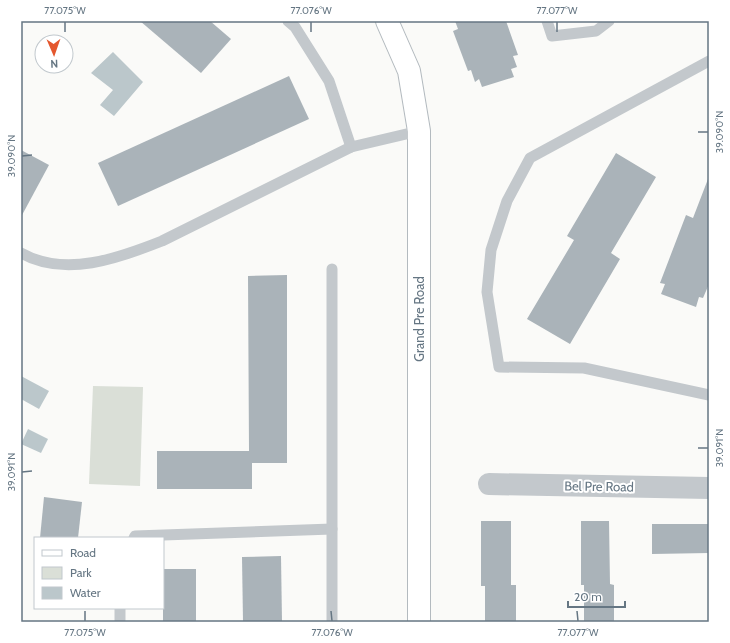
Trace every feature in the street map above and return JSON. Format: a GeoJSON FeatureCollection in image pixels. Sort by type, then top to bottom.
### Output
{"type":"FeatureCollection","features":[{"type":"Feature","properties":{"kind":"street","name":"Grand Pre Road"},"geometry":{"type":"LineString","coordinates":[[387,21],[409,71],[419,132],[419,622]]}},
{"type":"Feature","properties":{"kind":"street","name":"Bel Pre Road"},"geometry":{"type":"LineString","coordinates":[[489,484],[709,488]]}},
{"type":"Feature","properties":{"kind":"lane"},"geometry":{"type":"LineString","coordinates":[[288,21],[295,28],[329,81],[351,146]]}},
{"type":"Feature","properties":{"kind":"lane"},"geometry":{"type":"LineString","coordinates":[[547,21],[552,36],[596,30],[609,21]]}},
{"type":"Feature","properties":{"kind":"lane"},"geometry":{"type":"LineString","coordinates":[[709,61],[530,158],[506,201],[491,250],[487,292],[499,367],[584,368],[709,395]]}},
{"type":"Feature","properties":{"kind":"lane"},"geometry":{"type":"LineString","coordinates":[[21,253],[30,258],[56,265],[81,265],[133,252],[162,241],[351,146],[419,132]]}},
{"type":"Feature","properties":{"kind":"lane"},"geometry":{"type":"LineString","coordinates":[[332,269],[332,622]]}},
{"type":"Feature","properties":{"kind":"lane"},"geometry":{"type":"LineString","coordinates":[[134,537],[332,529]]}},
{"type":"Feature","properties":{"kind":"lane"},"geometry":{"type":"LineString","coordinates":[[120,609],[120,622]]}},
{"type":"Feature","properties":{"kind":"green space"},"geometry":{"type":"Polygon","coordinates":[[[93,386],[143,387],[140,486],[89,484],[93,386]]]}},
{"type":"Feature","properties":{"kind":"water"},"geometry":{"type":"Polygon","coordinates":[[[113,52],[143,82],[114,116],[100,105],[113,90],[91,73],[113,52]]]}},
{"type":"Feature","properties":{"kind":"water"},"geometry":{"type":"Polygon","coordinates":[[[21,376],[49,391],[39,409],[21,399],[21,376]]]}},
{"type":"Feature","properties":{"kind":"water"},"geometry":{"type":"Polygon","coordinates":[[[28,429],[48,439],[41,453],[21,444],[28,429]]]}},
{"type":"Feature","properties":{"kind":"building"},"geometry":{"type":"Polygon","coordinates":[[[140,21],[210,21],[231,39],[201,73],[140,21]]]}},
{"type":"Feature","properties":{"kind":"building"},"geometry":{"type":"Polygon","coordinates":[[[455,21],[506,21],[518,55],[513,56],[517,67],[511,69],[514,77],[482,87],[479,79],[475,82],[471,70],[468,71],[453,31],[458,29],[455,21]]]}},
{"type":"Feature","properties":{"kind":"building"},"geometry":{"type":"Polygon","coordinates":[[[289,76],[309,119],[118,206],[98,163],[289,76]]]}},
{"type":"Feature","properties":{"kind":"building"},"geometry":{"type":"Polygon","coordinates":[[[21,150],[49,165],[21,217],[21,150]]]}},
{"type":"Feature","properties":{"kind":"building"},"geometry":{"type":"Polygon","coordinates":[[[616,153],[656,177],[611,253],[620,259],[570,344],[527,319],[574,240],[567,236],[616,153]]]}},
{"type":"Feature","properties":{"kind":"building"},"geometry":{"type":"Polygon","coordinates":[[[708,179],[709,284],[703,298],[699,297],[696,307],[661,294],[665,284],[660,283],[686,215],[693,218],[708,179]]]}},
{"type":"Feature","properties":{"kind":"building"},"geometry":{"type":"Polygon","coordinates":[[[287,275],[287,463],[252,463],[252,489],[157,489],[157,451],[249,451],[248,276],[287,275]]]}},
{"type":"Feature","properties":{"kind":"building"},"geometry":{"type":"Polygon","coordinates":[[[44,497],[82,502],[78,537],[40,537],[44,497]]]}},
{"type":"Feature","properties":{"kind":"building"},"geometry":{"type":"Polygon","coordinates":[[[481,521],[511,521],[511,585],[516,585],[516,622],[485,622],[485,586],[481,586],[481,521]]]}},
{"type":"Feature","properties":{"kind":"building"},"geometry":{"type":"Polygon","coordinates":[[[581,521],[609,521],[610,584],[614,585],[614,622],[584,622],[584,585],[581,585],[581,521]]]}},
{"type":"Feature","properties":{"kind":"building"},"geometry":{"type":"Polygon","coordinates":[[[652,524],[709,524],[709,553],[652,554],[652,524]]]}},
{"type":"Feature","properties":{"kind":"building"},"geometry":{"type":"Polygon","coordinates":[[[281,556],[282,622],[243,622],[242,557],[281,556]]]}},
{"type":"Feature","properties":{"kind":"building"},"geometry":{"type":"Polygon","coordinates":[[[164,569],[196,569],[196,622],[163,622],[164,569]]]}}]}
